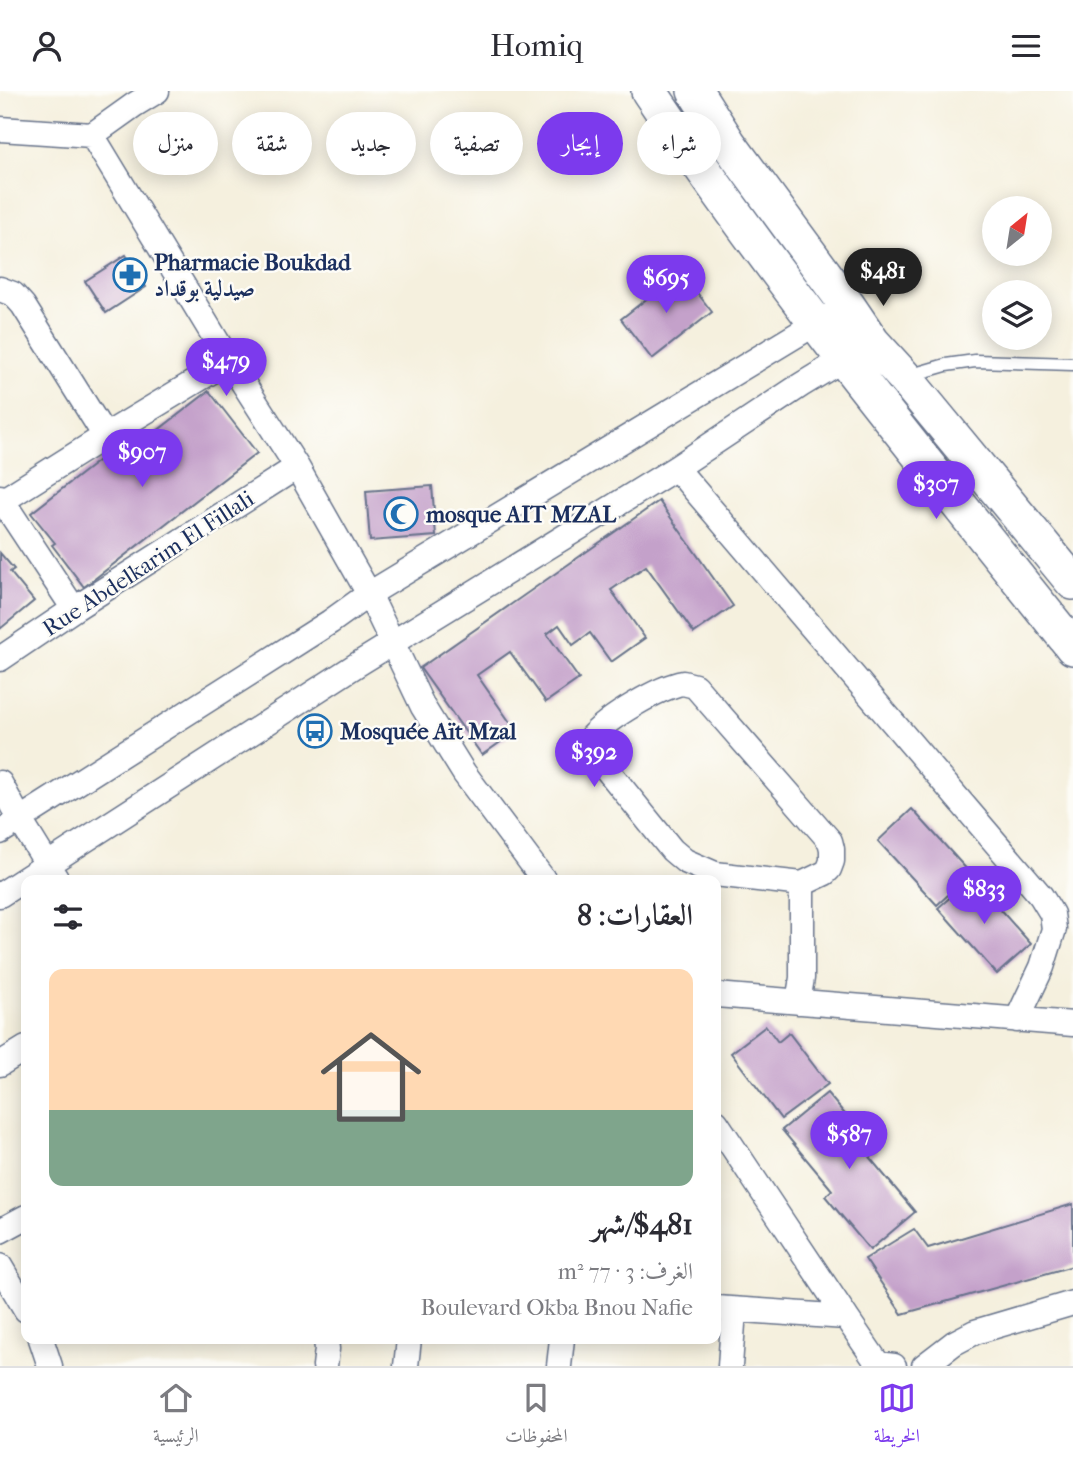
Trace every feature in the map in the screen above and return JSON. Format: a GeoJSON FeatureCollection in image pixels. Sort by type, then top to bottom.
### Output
{"type":"FeatureCollection","features":[{"type":"Feature","properties":{"kind":"main road"},"geometry":{"type":"LineString","coordinates":[[649,91],[701,169],[843,359],[1073,647]]}},
{"type":"Feature","properties":{"kind":"main road"},"geometry":{"type":"LineString","coordinates":[[695,91],[728,143],[872,342],[1073,582]]}},
{"type":"Feature","properties":{"kind":"street"},"geometry":{"type":"LineString","coordinates":[[1,124],[92,135],[132,98],[157,91]]}},
{"type":"Feature","properties":{"kind":"street"},"geometry":{"type":"LineString","coordinates":[[92,135],[229,361],[297,467],[369,594],[423,707],[464,773],[540,875]]}},
{"type":"Feature","properties":{"kind":"street"},"geometry":{"type":"LineString","coordinates":[[0,289],[13,294],[23,305],[105,436]]}},
{"type":"Feature","properties":{"kind":"street"},"geometry":{"type":"LineString","coordinates":[[10,826],[330,622],[369,594],[847,305]]}},
{"type":"Feature","properties":{"kind":"street"},"geometry":{"type":"LineString","coordinates":[[0,783],[10,826],[52,873],[391,644],[676,468],[801,385],[872,342]]}},
{"type":"Feature","properties":{"kind":"street"},"geometry":{"type":"LineString","coordinates":[[74,609],[1,499],[229,361]]}},
{"type":"Feature","properties":{"kind":"street","name":"Rue Abdelkarim El Fillali"},"geometry":{"type":"LineString","coordinates":[[0,659],[297,467]]}},
{"type":"Feature","properties":{"kind":"street"},"geometry":{"type":"LineString","coordinates":[[676,468],[1041,895],[1052,914],[1054,929],[1042,967],[1017,1020]]}},
{"type":"Feature","properties":{"kind":"street"},"geometry":{"type":"LineString","coordinates":[[683,683],[695,687],[830,841],[832,861],[829,869],[802,884],[715,874],[685,861],[672,850],[592,751],[592,736],[604,723],[662,689],[683,683]]}},
{"type":"Feature","properties":{"kind":"street"},"geometry":{"type":"LineString","coordinates":[[798,1002],[802,978],[802,884]]}},
{"type":"Feature","properties":{"kind":"street"},"geometry":{"type":"LineString","coordinates":[[0,894],[21,886]]}},
{"type":"Feature","properties":{"kind":"street"},"geometry":{"type":"LineString","coordinates":[[721,995],[1073,1024]]}},
{"type":"Feature","properties":{"kind":"street"},"geometry":{"type":"LineString","coordinates":[[0,1064],[21,1051]]}},
{"type":"Feature","properties":{"kind":"street"},"geometry":{"type":"LineString","coordinates":[[721,1130],[846,1317],[883,1365]]}},
{"type":"Feature","properties":{"kind":"street"},"geometry":{"type":"LineString","coordinates":[[0,1231],[21,1220]]}},
{"type":"Feature","properties":{"kind":"street"},"geometry":{"type":"LineString","coordinates":[[0,1266],[21,1302]]}},
{"type":"Feature","properties":{"kind":"street"},"geometry":{"type":"LineString","coordinates":[[924,1366],[954,1343],[975,1332],[1073,1303]]}},
{"type":"Feature","properties":{"kind":"street"},"geometry":{"type":"LineString","coordinates":[[730,1366],[725,1309],[846,1317]]}},
{"type":"Feature","properties":{"kind":"street"},"geometry":{"type":"LineString","coordinates":[[43,1344],[50,1366]]}},
{"type":"Feature","properties":{"kind":"street"},"geometry":{"type":"LineString","coordinates":[[325,1366],[326,1344]]}},
{"type":"Feature","properties":{"kind":"street"},"geometry":{"type":"LineString","coordinates":[[406,1366],[409,1344]]}},
{"type":"Feature","properties":{"kind":"street"},"geometry":{"type":"LineString","coordinates":[[559,1366],[561,1344]]}},
{"type":"Feature","properties":{"kind":"lane"},"geometry":{"type":"LineString","coordinates":[[904,377],[946,365],[975,361],[1073,364]]}},
{"type":"Feature","properties":{"kind":"building"},"geometry":{"type":"Polygon","coordinates":[[[126,255],[146,287],[106,313],[85,281],[126,255]]]}},
{"type":"Feature","properties":{"kind":"building"},"geometry":{"type":"Polygon","coordinates":[[[681,272],[712,312],[652,359],[621,319],[681,272]]]}},
{"type":"Feature","properties":{"kind":"building"},"geometry":{"type":"Polygon","coordinates":[[[209,391],[257,453],[84,587],[31,513],[102,458],[109,468],[209,391]]]}},
{"type":"Feature","properties":{"kind":"building","name":"mosque AIT MZAL"},"geometry":{"type":"Polygon","coordinates":[[[432,486],[436,536],[370,541],[366,491],[432,486]]]}},
{"type":"Feature","properties":{"kind":"building"},"geometry":{"type":"Polygon","coordinates":[[[659,501],[733,606],[694,633],[646,566],[611,590],[645,638],[611,662],[590,633],[573,645],[559,625],[547,634],[579,679],[546,702],[510,652],[477,675],[516,731],[482,755],[420,668],[659,501]]]}},
{"type":"Feature","properties":{"kind":"building"},"geometry":{"type":"Polygon","coordinates":[[[0,553],[14,569],[10,572],[34,601],[0,629],[0,553]]]}},
{"type":"Feature","properties":{"kind":"building"},"geometry":{"type":"Polygon","coordinates":[[[912,809],[971,874],[937,905],[878,841],[912,809]]]}},
{"type":"Feature","properties":{"kind":"building"},"geometry":{"type":"Polygon","coordinates":[[[972,878],[1031,944],[997,974],[938,908],[972,878]]]}},
{"type":"Feature","properties":{"kind":"building"},"geometry":{"type":"Polygon","coordinates":[[[766,1026],[778,1042],[789,1033],[828,1084],[781,1119],[731,1053],[766,1026]]]}},
{"type":"Feature","properties":{"kind":"building"},"geometry":{"type":"Polygon","coordinates":[[[827,1093],[877,1152],[870,1158],[915,1212],[870,1250],[825,1196],[832,1190],[782,1130],[827,1093]]]}},
{"type":"Feature","properties":{"kind":"building"},"geometry":{"type":"Polygon","coordinates":[[[1073,1204],[1073,1266],[902,1314],[865,1259],[914,1229],[928,1248],[1073,1204]]]}},
{"type":"Feature","properties":{"kind":"place","name":"Pharmacie Boukdad صيدلية بوقداد"},"geometry":{"type":"Point","coordinates":[130,275]}},
{"type":"Feature","properties":{"kind":"place","name":"mosque AIT MZAL"},"geometry":{"type":"Point","coordinates":[401,514]}},
{"type":"Feature","properties":{"kind":"place","name":"Mosquée Aït Mzal"},"geometry":{"type":"Point","coordinates":[315,731]}}]}
